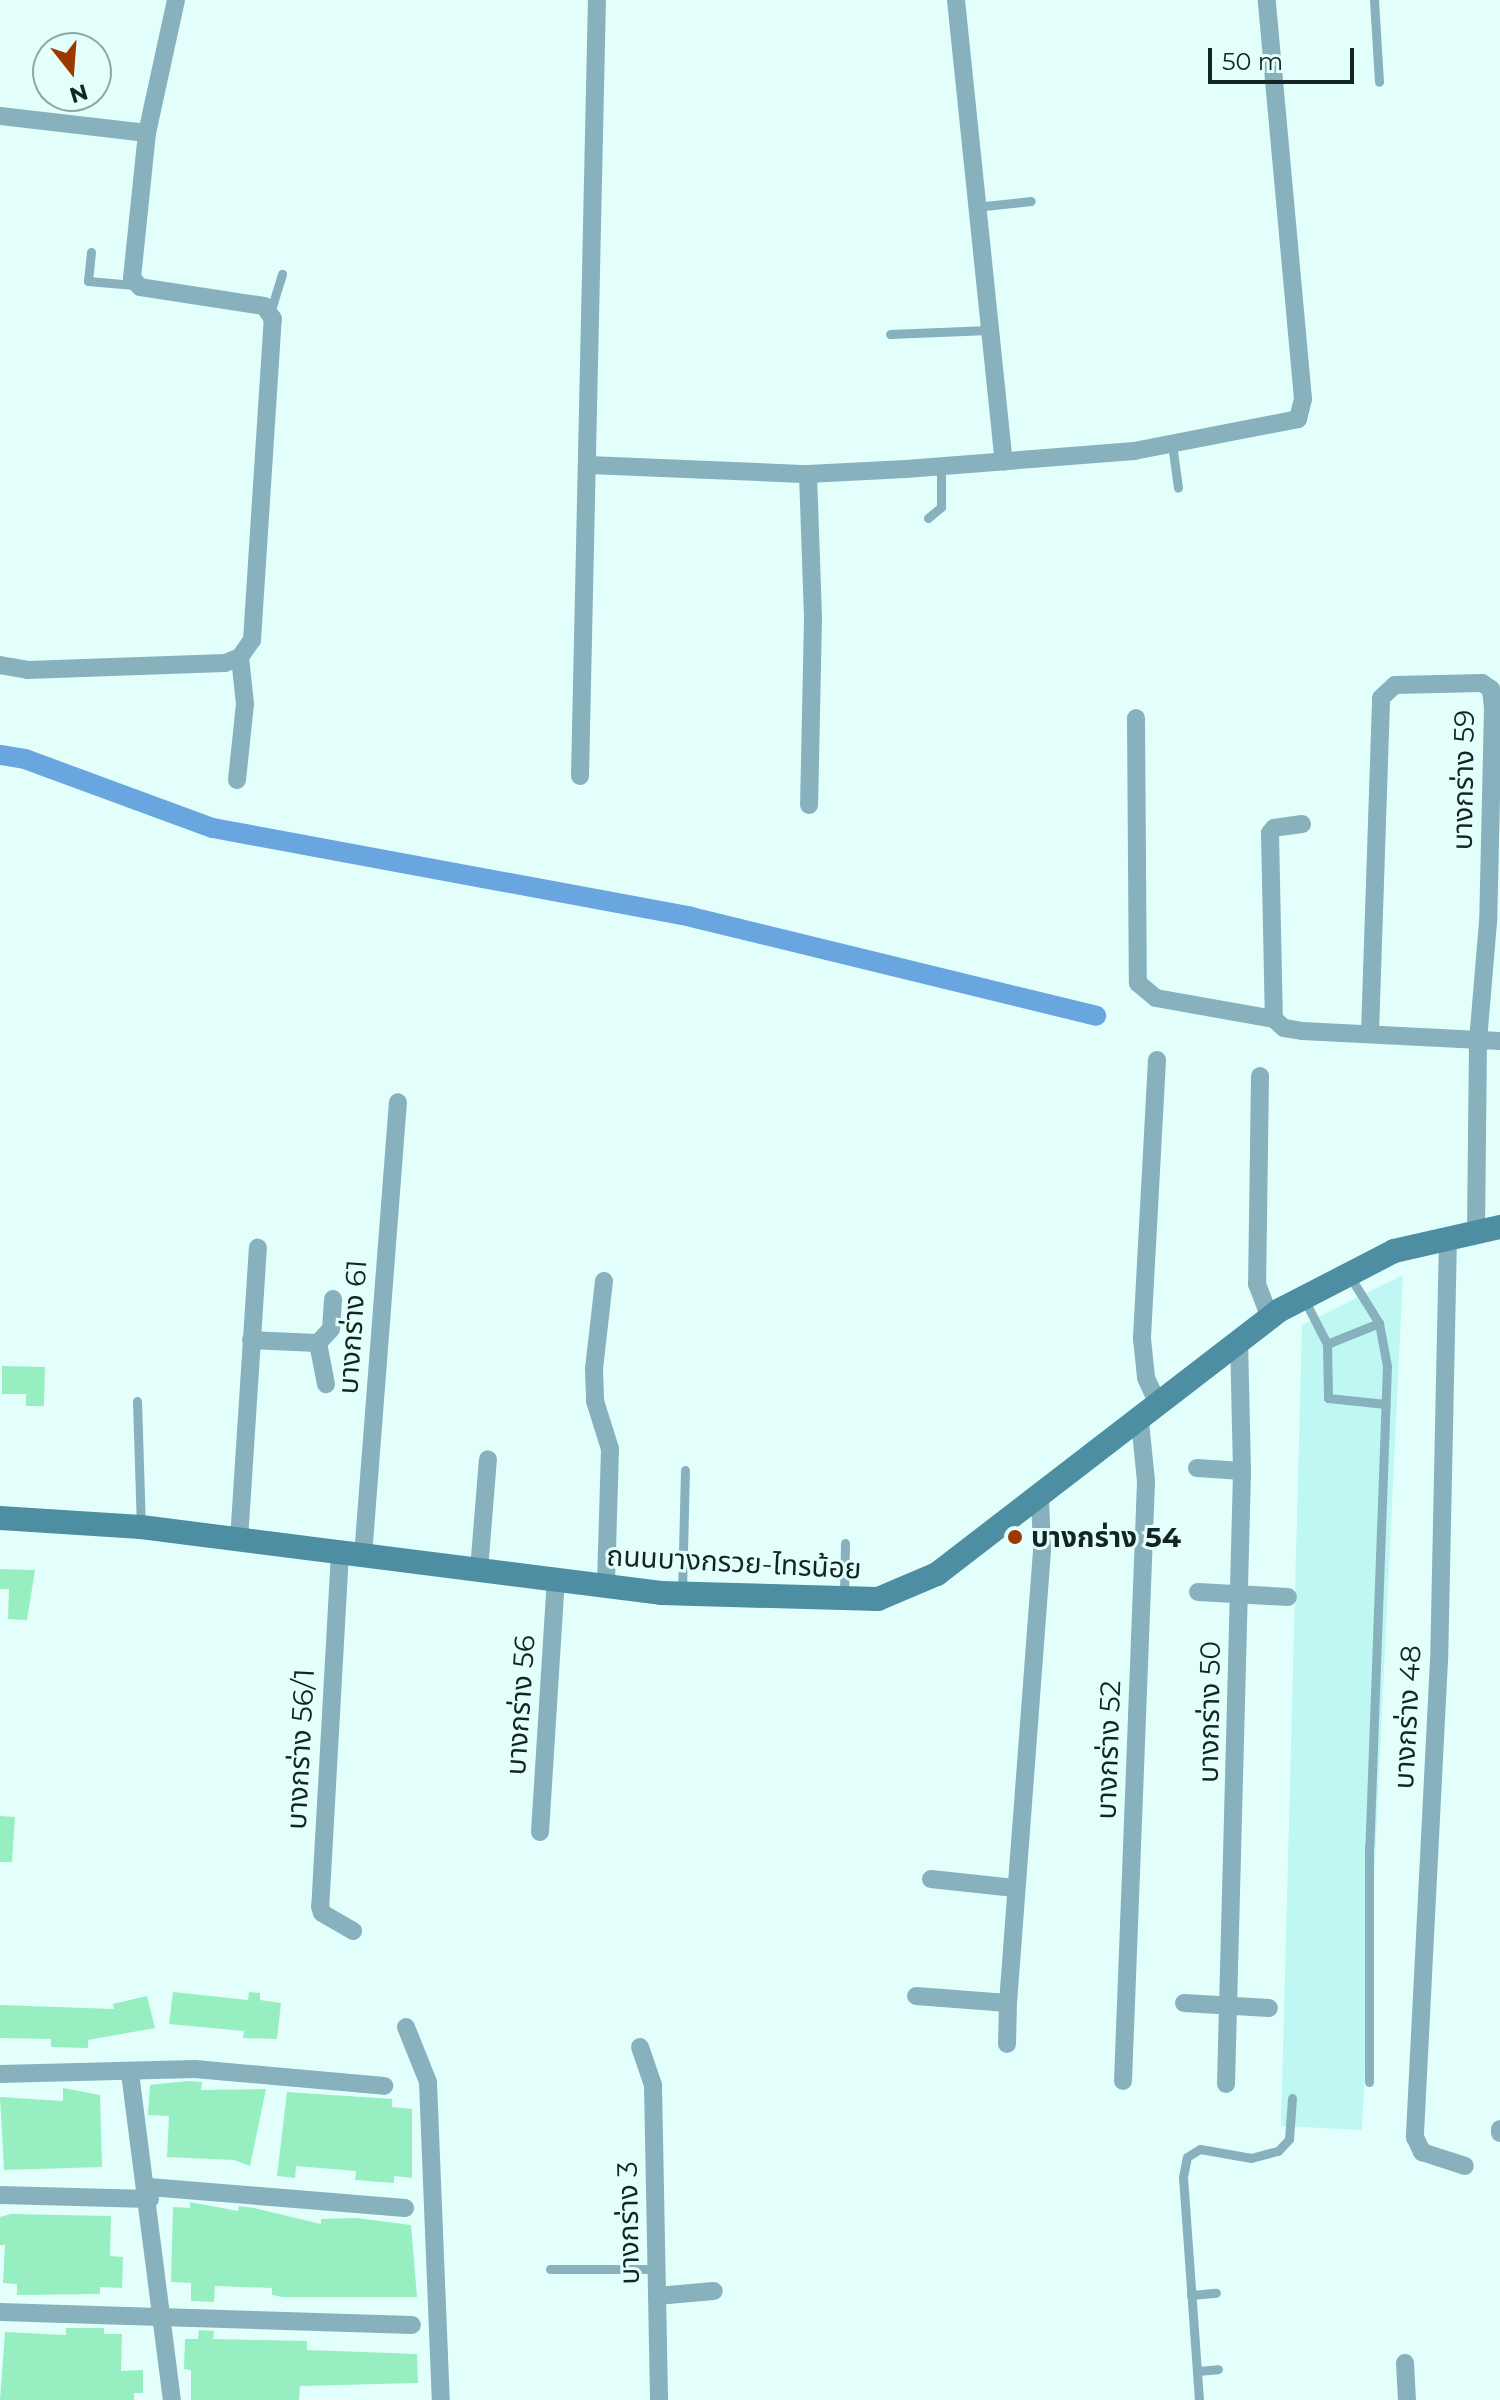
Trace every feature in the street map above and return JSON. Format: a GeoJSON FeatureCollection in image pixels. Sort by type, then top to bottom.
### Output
{"type":"FeatureCollection","features":[{"type":"Feature","properties":{"kind":"main road","name":"ถนนบางกรวย-ไทรน้อย"},"geometry":{"type":"LineString","coordinates":[[0,1518],[141,1527],[682,1595],[844,1601],[878,1599],[937,1574],[1140,1422],[1239,1341],[1302,1297],[1394,1251],[1488,1228]]}},
{"type":"Feature","properties":{"kind":"street"},"geometry":{"type":"LineString","coordinates":[[0,665],[27,670],[225,663],[240,657],[252,640],[264,510],[270,313],[264,306],[134,285],[147,133],[176,0]]}},
{"type":"Feature","properties":{"kind":"street"},"geometry":{"type":"LineString","coordinates":[[580,776],[597,0]]}},
{"type":"Feature","properties":{"kind":"street"},"geometry":{"type":"LineString","coordinates":[[956,0],[974,207],[1004,462]]}},
{"type":"Feature","properties":{"kind":"street"},"geometry":{"type":"LineString","coordinates":[[589,465],[808,474],[941,466],[1172,444],[1293,421],[1302,411],[1267,0]]}},
{"type":"Feature","properties":{"kind":"street"},"geometry":{"type":"LineString","coordinates":[[0,116],[147,133]]}},
{"type":"Feature","properties":{"kind":"street"},"geometry":{"type":"LineString","coordinates":[[808,474],[813,618],[809,805]]}},
{"type":"Feature","properties":{"kind":"street"},"geometry":{"type":"LineString","coordinates":[[237,780],[245,704],[240,657]]}},
{"type":"Feature","properties":{"kind":"street","name":"บางกร่าง 59"},"geometry":{"type":"LineString","coordinates":[[1370,1033],[1383,693],[1395,685],[1482,683],[1492,692],[1497,709],[1494,922],[1478,1041],[1488,1228]]}},
{"type":"Feature","properties":{"kind":"street"},"geometry":{"type":"LineString","coordinates":[[1136,718],[1138,983],[1156,998],[1274,1019],[1284,1028],[1302,1031],[1500,1041]]}},
{"type":"Feature","properties":{"kind":"street"},"geometry":{"type":"LineString","coordinates":[[1274,1019],[1270,833],[1274,828],[1302,824]]}},
{"type":"Feature","properties":{"kind":"street"},"geometry":{"type":"LineString","coordinates":[[1157,1060],[1142,1339],[1146,1378],[1159,1406]]}},
{"type":"Feature","properties":{"kind":"street"},"geometry":{"type":"LineString","coordinates":[[1260,1076],[1257,1284],[1270,1318]]}},
{"type":"Feature","properties":{"kind":"street","name":"บางกร่าง 61"},"geometry":{"type":"LineString","coordinates":[[352,1554],[398,1102]]}},
{"type":"Feature","properties":{"kind":"street","name":"บางกร่าง 48"},"geometry":{"type":"LineString","coordinates":[[1448,1237],[1439,1660],[1415,2137],[1422,2152],[1465,2166]]}},
{"type":"Feature","properties":{"kind":"street"},"geometry":{"type":"LineString","coordinates":[[239,1540],[258,1248]]}},
{"type":"Feature","properties":{"kind":"street"},"geometry":{"type":"LineString","coordinates":[[604,1281],[594,1369],[595,1401],[610,1449],[606,1586]]}},
{"type":"Feature","properties":{"kind":"street"},"geometry":{"type":"LineString","coordinates":[[251,1340],[318,1343],[331,1329],[333,1299]]}},
{"type":"Feature","properties":{"kind":"street","name":"บางกร่าง 50"},"geometry":{"type":"LineString","coordinates":[[1226,2084],[1242,1471],[1239,1341]]}},
{"type":"Feature","properties":{"kind":"street"},"geometry":{"type":"LineString","coordinates":[[318,1343],[326,1384]]}},
{"type":"Feature","properties":{"kind":"street","name":"บางกร่าง 52"},"geometry":{"type":"LineString","coordinates":[[1123,2081],[1146,1481],[1140,1422]]}},
{"type":"Feature","properties":{"kind":"street"},"geometry":{"type":"LineString","coordinates":[[479,1570],[488,1459]]}},
{"type":"Feature","properties":{"kind":"street"},"geometry":{"type":"LineString","coordinates":[[1197,1468],[1242,1471]]}},
{"type":"Feature","properties":{"kind":"street"},"geometry":{"type":"LineString","coordinates":[[1007,2044],[1015,1888],[1042,1548],[1040,1499]]}},
{"type":"Feature","properties":{"kind":"street","name":"บางกร่าง 56/1"},"geometry":{"type":"LineString","coordinates":[[352,1554],[320,1906],[322,1913],[353,1931]]}},
{"type":"Feature","properties":{"kind":"street","name":"บางกร่าง 56"},"geometry":{"type":"LineString","coordinates":[[540,1832],[556,1581]]}},
{"type":"Feature","properties":{"kind":"street"},"geometry":{"type":"LineString","coordinates":[[1198,1592],[1288,1597]]}},
{"type":"Feature","properties":{"kind":"street"},"geometry":{"type":"LineString","coordinates":[[931,1879],[1015,1888]]}},
{"type":"Feature","properties":{"kind":"street"},"geometry":{"type":"LineString","coordinates":[[916,1996],[1008,2003]]}},
{"type":"Feature","properties":{"kind":"street"},"geometry":{"type":"LineString","coordinates":[[1184,2003],[1269,2008]]}},
{"type":"Feature","properties":{"kind":"street"},"geometry":{"type":"LineString","coordinates":[[406,2027],[428,2082],[441,2400]]}},
{"type":"Feature","properties":{"kind":"street","name":"บางกร่าง 3"},"geometry":{"type":"LineString","coordinates":[[640,2047],[653,2085],[659,2400]]}},
{"type":"Feature","properties":{"kind":"street"},"geometry":{"type":"LineString","coordinates":[[0,2074],[195,2069],[384,2086]]}},
{"type":"Feature","properties":{"kind":"street"},"geometry":{"type":"LineString","coordinates":[[130,2073],[149,2193],[172,2400]]}},
{"type":"Feature","properties":{"kind":"street"},"geometry":{"type":"LineString","coordinates":[[0,2195],[149,2193],[405,2208]]}},
{"type":"Feature","properties":{"kind":"street"},"geometry":{"type":"LineString","coordinates":[[657,2296],[714,2291]]}},
{"type":"Feature","properties":{"kind":"street"},"geometry":{"type":"LineString","coordinates":[[0,2312],[412,2325]]}},
{"type":"Feature","properties":{"kind":"street"},"geometry":{"type":"LineString","coordinates":[[1405,2363],[1407,2400]]}},
{"type":"Feature","properties":{"kind":"lane"},"geometry":{"type":"LineString","coordinates":[[1374,0],[1379,82]]}},
{"type":"Feature","properties":{"kind":"lane"},"geometry":{"type":"LineString","coordinates":[[974,207],[1031,201]]}},
{"type":"Feature","properties":{"kind":"lane"},"geometry":{"type":"LineString","coordinates":[[91,252],[88,281],[134,285]]}},
{"type":"Feature","properties":{"kind":"lane"},"geometry":{"type":"LineString","coordinates":[[270,313],[282,274]]}},
{"type":"Feature","properties":{"kind":"lane"},"geometry":{"type":"LineString","coordinates":[[890,334],[989,330]]}},
{"type":"Feature","properties":{"kind":"lane"},"geometry":{"type":"LineString","coordinates":[[1172,444],[1178,488]]}},
{"type":"Feature","properties":{"kind":"lane"},"geometry":{"type":"LineString","coordinates":[[928,518],[941,507],[941,466]]}},
{"type":"Feature","properties":{"kind":"lane"},"geometry":{"type":"LineString","coordinates":[[1347,1273],[1379,1323],[1387,1366],[1369,1847],[1369,2082]]}},
{"type":"Feature","properties":{"kind":"lane"},"geometry":{"type":"LineString","coordinates":[[1302,1297],[1327,1344],[1328,1398],[1386,1404]]}},
{"type":"Feature","properties":{"kind":"lane"},"geometry":{"type":"LineString","coordinates":[[1327,1344],[1379,1323]]}},
{"type":"Feature","properties":{"kind":"lane"},"geometry":{"type":"LineString","coordinates":[[137,1401],[141,1527]]}},
{"type":"Feature","properties":{"kind":"lane"},"geometry":{"type":"LineString","coordinates":[[682,1595],[685,1470]]}},
{"type":"Feature","properties":{"kind":"lane"},"geometry":{"type":"LineString","coordinates":[[844,1601],[845,1543]]}},
{"type":"Feature","properties":{"kind":"lane"},"geometry":{"type":"LineString","coordinates":[[1199,2400],[1183,2177],[1187,2157],[1200,2149],[1251,2158],[1278,2151],[1289,2139],[1292,2098]]}},
{"type":"Feature","properties":{"kind":"lane"},"geometry":{"type":"LineString","coordinates":[[550,2269],[657,2269]]}},
{"type":"Feature","properties":{"kind":"lane"},"geometry":{"type":"LineString","coordinates":[[1191,2295],[1216,2293]]}},
{"type":"Feature","properties":{"kind":"lane"},"geometry":{"type":"LineString","coordinates":[[1197,2371],[1218,2369]]}},
{"type":"Feature","properties":{"kind":"shaded area"},"geometry":{"type":"Polygon","coordinates":[[[1403,1275],[1362,2130],[1281,2126],[1302,1325],[1403,1275]]]}},
{"type":"Feature","properties":{"kind":"building"},"geometry":{"type":"Polygon","coordinates":[[[2,1366],[45,1367],[44,1406],[26,1406],[26,1394],[2,1394],[2,1366]]]}},
{"type":"Feature","properties":{"kind":"building"},"geometry":{"type":"Polygon","coordinates":[[[0,1569],[35,1570],[27,1620],[8,1619],[9,1589],[0,1589],[0,1569]]]}},
{"type":"Feature","properties":{"kind":"building"},"geometry":{"type":"Polygon","coordinates":[[[0,1816],[15,1817],[12,1862],[0,1862],[0,1816]]]}},
{"type":"Feature","properties":{"kind":"building"},"geometry":{"type":"Polygon","coordinates":[[[173,1992],[248,2000],[249,1992],[260,1993],[260,2000],[281,2003],[277,2039],[243,2038],[244,2031],[169,2024],[173,1992]]]}},
{"type":"Feature","properties":{"kind":"building"},"geometry":{"type":"Polygon","coordinates":[[[147,1996],[155,2028],[88,2040],[88,2048],[51,2047],[51,2039],[0,2038],[0,2005],[114,2009],[113,2004],[147,1996]]]}},
{"type":"Feature","properties":{"kind":"building"},"geometry":{"type":"Polygon","coordinates":[[[202,2082],[201,2090],[266,2089],[250,2166],[234,2160],[167,2157],[169,2116],[148,2115],[150,2085],[202,2082]]]}},
{"type":"Feature","properties":{"kind":"building"},"geometry":{"type":"Polygon","coordinates":[[[63,2088],[100,2095],[102,2167],[4,2170],[0,2097],[63,2101],[63,2088]]]}},
{"type":"Feature","properties":{"kind":"building"},"geometry":{"type":"Polygon","coordinates":[[[287,2092],[392,2099],[392,2107],[412,2109],[412,2178],[394,2176],[394,2183],[355,2180],[356,2171],[296,2166],[295,2178],[277,2176],[287,2092]]]}},
{"type":"Feature","properties":{"kind":"building"},"geometry":{"type":"Polygon","coordinates":[[[190,2202],[238,2211],[239,2206],[254,2208],[321,2224],[321,2219],[356,2218],[411,2225],[417,2297],[283,2297],[272,2295],[272,2288],[215,2286],[214,2302],[191,2301],[191,2283],[171,2282],[173,2207],[190,2208],[190,2202]]]}},
{"type":"Feature","properties":{"kind":"building"},"geometry":{"type":"Polygon","coordinates":[[[11,2214],[111,2216],[110,2256],[123,2257],[122,2288],[100,2287],[100,2294],[17,2295],[17,2284],[3,2283],[5,2245],[0,2245],[0,2217],[11,2214]]]}},
{"type":"Feature","properties":{"kind":"building"},"geometry":{"type":"Polygon","coordinates":[[[66,2328],[104,2328],[104,2334],[122,2334],[121,2371],[143,2370],[143,2393],[134,2393],[134,2400],[0,2400],[5,2332],[66,2335],[66,2328]]]}},
{"type":"Feature","properties":{"kind":"building"},"geometry":{"type":"Polygon","coordinates":[[[199,2330],[214,2331],[213,2339],[307,2341],[307,2350],[417,2354],[418,2383],[300,2386],[299,2400],[191,2400],[191,2370],[184,2369],[185,2339],[198,2339],[199,2330]]]}},
{"type":"Feature","properties":{"kind":"waterway"},"geometry":{"type":"LineString","coordinates":[[0,755],[25,759],[213,828],[691,917],[1096,1016]]}},
{"type":"Feature","properties":{"kind":"place","name":"บางกร่าง 54"},"geometry":{"type":"Point","coordinates":[1015,1537]}}]}
